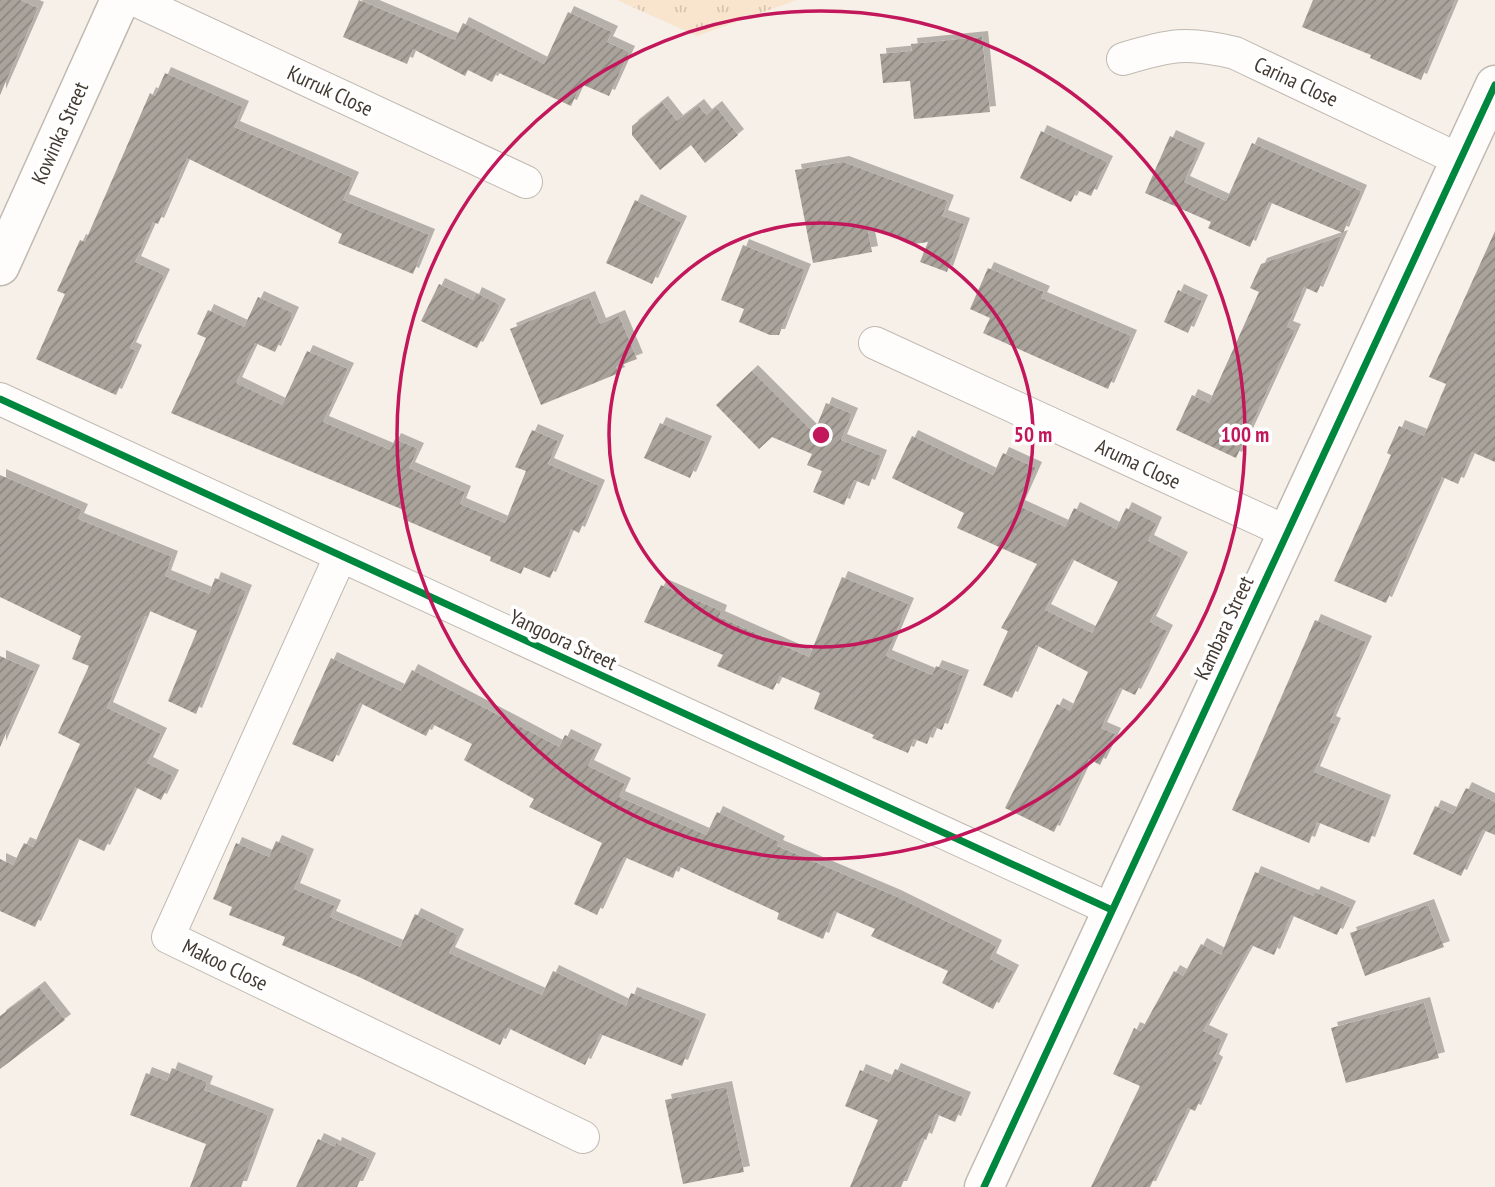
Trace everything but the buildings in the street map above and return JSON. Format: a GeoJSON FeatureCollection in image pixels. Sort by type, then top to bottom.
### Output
{"type":"FeatureCollection","features":[{"type":"Feature","properties":{"kind":"street","name":"Kowinka Street"},"geometry":{"type":"LineString","coordinates":[[0,266],[120,0]]}},
{"type":"Feature","properties":{"kind":"street","name":"Kurruk Close"},"geometry":{"type":"LineString","coordinates":[[135,0],[526,181]]}},
{"type":"Feature","properties":{"kind":"street","name":"Carina Close"},"geometry":{"type":"LineString","coordinates":[[1123,59],[1164,47],[1198,44],[1235,53],[1460,160]]}},
{"type":"Feature","properties":{"kind":"street","name":"Kambara Street"},"geometry":{"type":"LineString","coordinates":[[984,1186],[1495,85]]}},
{"type":"Feature","properties":{"kind":"street","name":"Aruma Close"},"geometry":{"type":"LineString","coordinates":[[875,343],[1287,533]]}},
{"type":"Feature","properties":{"kind":"street","name":"Yangoora Street"},"geometry":{"type":"LineString","coordinates":[[0,399],[1112,910]]}},
{"type":"Feature","properties":{"kind":"street","name":"Makoo Close"},"geometry":{"type":"LineString","coordinates":[[340,557],[168,937],[583,1137]]}},
{"type":"Feature","properties":{"kind":"green space"},"geometry":{"type":"Polygon","coordinates":[[[617,0],[797,0],[697,36],[617,0]]]}},
{"type":"Feature","properties":{"kind":"cycle path"},"geometry":{"type":"LineString","coordinates":[[984,1187],[1495,85]]}},
{"type":"Feature","properties":{"kind":"cycle path"},"geometry":{"type":"LineString","coordinates":[[0,399],[1112,910]]}}]}
